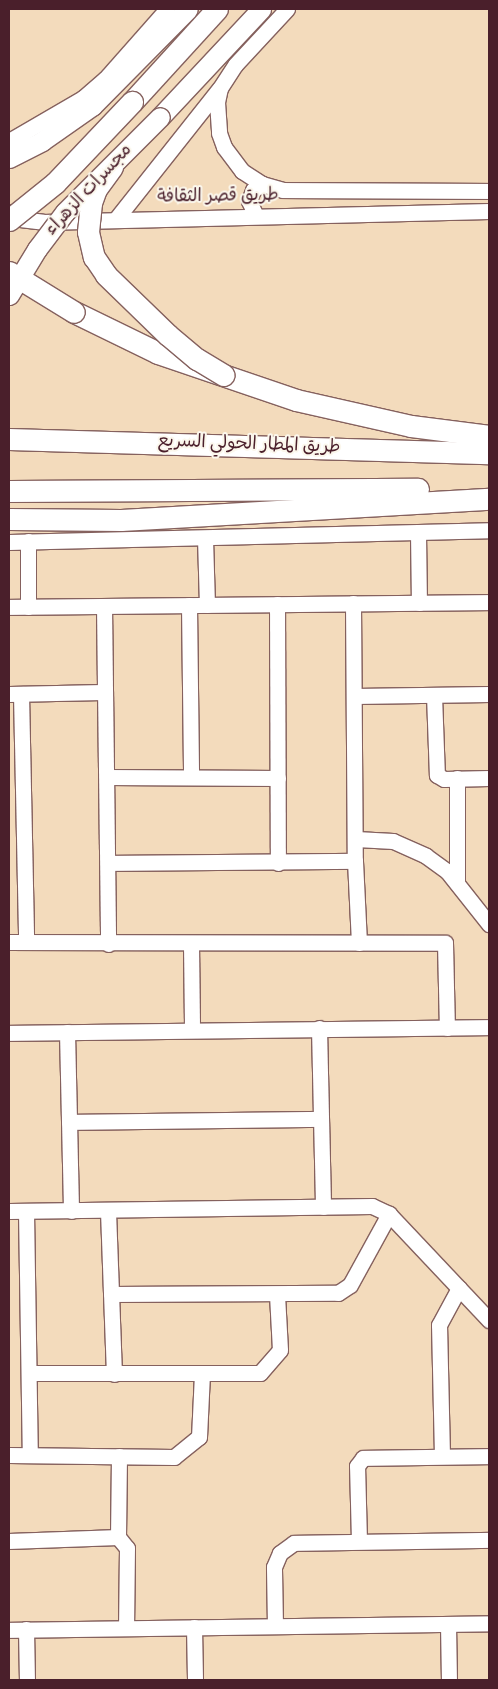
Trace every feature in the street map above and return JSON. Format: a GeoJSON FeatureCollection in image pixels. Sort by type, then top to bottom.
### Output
{"type":"FeatureCollection","features":[{"type":"Feature","properties":{"kind":"highway"},"geometry":{"type":"LineString","coordinates":[[9,220],[55,183],[217,9]]}},
{"type":"Feature","properties":{"kind":"highway"},"geometry":{"type":"LineString","coordinates":[[112,167],[96,188],[91,203],[88,232],[94,257],[106,274],[168,335],[197,359],[224,375]]}},
{"type":"Feature","properties":{"kind":"highway"},"geometry":{"type":"LineString","coordinates":[[9,272],[129,341],[296,400],[370,417],[489,436]]}},
{"type":"Feature","properties":{"kind":"highway","name":"طريق المطار الحولي السريع"},"geometry":{"type":"LineString","coordinates":[[9,439],[489,453]]}},
{"type":"Feature","properties":{"kind":"highway"},"geometry":{"type":"LineString","coordinates":[[9,490],[111,493],[489,488]]}},
{"type":"Feature","properties":{"kind":"highway"},"geometry":{"type":"LineString","coordinates":[[9,519],[121,520],[489,499]]}},
{"type":"Feature","properties":{"kind":"main road"},"geometry":{"type":"LineString","coordinates":[[9,158],[68,124],[115,86],[188,9]]}},
{"type":"Feature","properties":{"kind":"main road","name":"مجسرات الزهراء"},"geometry":{"type":"LineString","coordinates":[[9,294],[52,228],[261,9]]}},
{"type":"Feature","properties":{"kind":"street"},"geometry":{"type":"LineString","coordinates":[[9,141],[83,98],[104,80],[167,9]]}},
{"type":"Feature","properties":{"kind":"street","name":"طريق قصر الثقافة"},"geometry":{"type":"LineString","coordinates":[[116,219],[220,88],[235,65],[287,9]]}},
{"type":"Feature","properties":{"kind":"street","name":"طريق قصر الثقافة"},"geometry":{"type":"LineString","coordinates":[[220,88],[216,118],[224,147],[242,171],[262,184],[298,191],[489,190]]}},
{"type":"Feature","properties":{"kind":"street"},"geometry":{"type":"LineString","coordinates":[[256,216],[249,201],[253,190],[262,184]]}},
{"type":"Feature","properties":{"kind":"street","name":"طريق قصر الثقافة"},"geometry":{"type":"LineString","coordinates":[[116,219],[489,211]]}},
{"type":"Feature","properties":{"kind":"street"},"geometry":{"type":"LineString","coordinates":[[9,212],[31,222],[116,219]]}},
{"type":"Feature","properties":{"kind":"street"},"geometry":{"type":"LineString","coordinates":[[9,542],[489,530]]}},
{"type":"Feature","properties":{"kind":"street"},"geometry":{"type":"LineString","coordinates":[[418,533],[419,603]]}},
{"type":"Feature","properties":{"kind":"street"},"geometry":{"type":"LineString","coordinates":[[205,538],[207,605]]}},
{"type":"Feature","properties":{"kind":"street"},"geometry":{"type":"LineString","coordinates":[[28,541],[28,607]]}},
{"type":"Feature","properties":{"kind":"street"},"geometry":{"type":"LineString","coordinates":[[9,607],[489,602]]}},
{"type":"Feature","properties":{"kind":"street"},"geometry":{"type":"LineString","coordinates":[[354,603],[355,862],[359,943]]}},
{"type":"Feature","properties":{"kind":"street"},"geometry":{"type":"LineString","coordinates":[[277,604],[278,863]]}},
{"type":"Feature","properties":{"kind":"street"},"geometry":{"type":"LineString","coordinates":[[189,605],[191,776]]}},
{"type":"Feature","properties":{"kind":"street"},"geometry":{"type":"LineString","coordinates":[[104,606],[103,692],[108,777],[108,944]]}},
{"type":"Feature","properties":{"kind":"street"},"geometry":{"type":"LineString","coordinates":[[26,942],[15,694],[103,692]]}},
{"type":"Feature","properties":{"kind":"street"},"geometry":{"type":"LineString","coordinates":[[354,696],[489,694]]}},
{"type":"Feature","properties":{"kind":"street"},"geometry":{"type":"LineString","coordinates":[[434,695],[437,774],[441,778],[489,778]]}},
{"type":"Feature","properties":{"kind":"street"},"geometry":{"type":"LineString","coordinates":[[108,777],[278,778]]}},
{"type":"Feature","properties":{"kind":"street"},"geometry":{"type":"LineString","coordinates":[[457,778],[457,883]]}},
{"type":"Feature","properties":{"kind":"street"},"geometry":{"type":"LineString","coordinates":[[356,839],[393,841],[426,856],[447,871],[489,924]]}},
{"type":"Feature","properties":{"kind":"street"},"geometry":{"type":"LineString","coordinates":[[108,863],[355,862]]}},
{"type":"Feature","properties":{"kind":"street"},"geometry":{"type":"LineString","coordinates":[[9,942],[108,944],[445,943],[447,1028]]}},
{"type":"Feature","properties":{"kind":"street"},"geometry":{"type":"LineString","coordinates":[[191,944],[192,1030]]}},
{"type":"Feature","properties":{"kind":"street"},"geometry":{"type":"LineString","coordinates":[[9,1033],[489,1027]]}},
{"type":"Feature","properties":{"kind":"street"},"geometry":{"type":"LineString","coordinates":[[319,1028],[323,1207]]}},
{"type":"Feature","properties":{"kind":"street"},"geometry":{"type":"LineString","coordinates":[[67,1032],[71,1211]]}},
{"type":"Feature","properties":{"kind":"street"},"geometry":{"type":"LineString","coordinates":[[69,1122],[321,1119]]}},
{"type":"Feature","properties":{"kind":"street"},"geometry":{"type":"LineString","coordinates":[[9,1211],[372,1206],[389,1214],[489,1320]]}},
{"type":"Feature","properties":{"kind":"street"},"geometry":{"type":"LineString","coordinates":[[26,1211],[30,1455]]}},
{"type":"Feature","properties":{"kind":"street"},"geometry":{"type":"LineString","coordinates":[[108,1211],[114,1374]]}},
{"type":"Feature","properties":{"kind":"street"},"geometry":{"type":"LineString","coordinates":[[111,1294],[277,1294],[343,1291],[350,1285],[389,1214]]}},
{"type":"Feature","properties":{"kind":"street"},"geometry":{"type":"LineString","coordinates":[[442,1456],[438,1325],[459,1288]]}},
{"type":"Feature","properties":{"kind":"street"},"geometry":{"type":"LineString","coordinates":[[28,1373],[260,1373],[280,1350],[277,1294]]}},
{"type":"Feature","properties":{"kind":"street"},"geometry":{"type":"LineString","coordinates":[[9,1455],[174,1458],[199,1437],[202,1373]]}},
{"type":"Feature","properties":{"kind":"street"},"geometry":{"type":"LineString","coordinates":[[118,1456],[118,1537],[127,1548],[126,1628]]}},
{"type":"Feature","properties":{"kind":"street"},"geometry":{"type":"LineString","coordinates":[[359,1541],[357,1469],[360,1460],[369,1456],[489,1456]]}},
{"type":"Feature","properties":{"kind":"street"},"geometry":{"type":"LineString","coordinates":[[9,1541],[118,1537]]}},
{"type":"Feature","properties":{"kind":"street"},"geometry":{"type":"LineString","coordinates":[[275,1626],[274,1572],[280,1553],[298,1542],[489,1540]]}},
{"type":"Feature","properties":{"kind":"street"},"geometry":{"type":"LineString","coordinates":[[9,1630],[489,1623]]}},
{"type":"Feature","properties":{"kind":"street"},"geometry":{"type":"LineString","coordinates":[[448,1624],[448,1680]]}},
{"type":"Feature","properties":{"kind":"street"},"geometry":{"type":"LineString","coordinates":[[194,1627],[195,1680]]}},
{"type":"Feature","properties":{"kind":"street"},"geometry":{"type":"LineString","coordinates":[[26,1629],[26,1680]]}}]}
